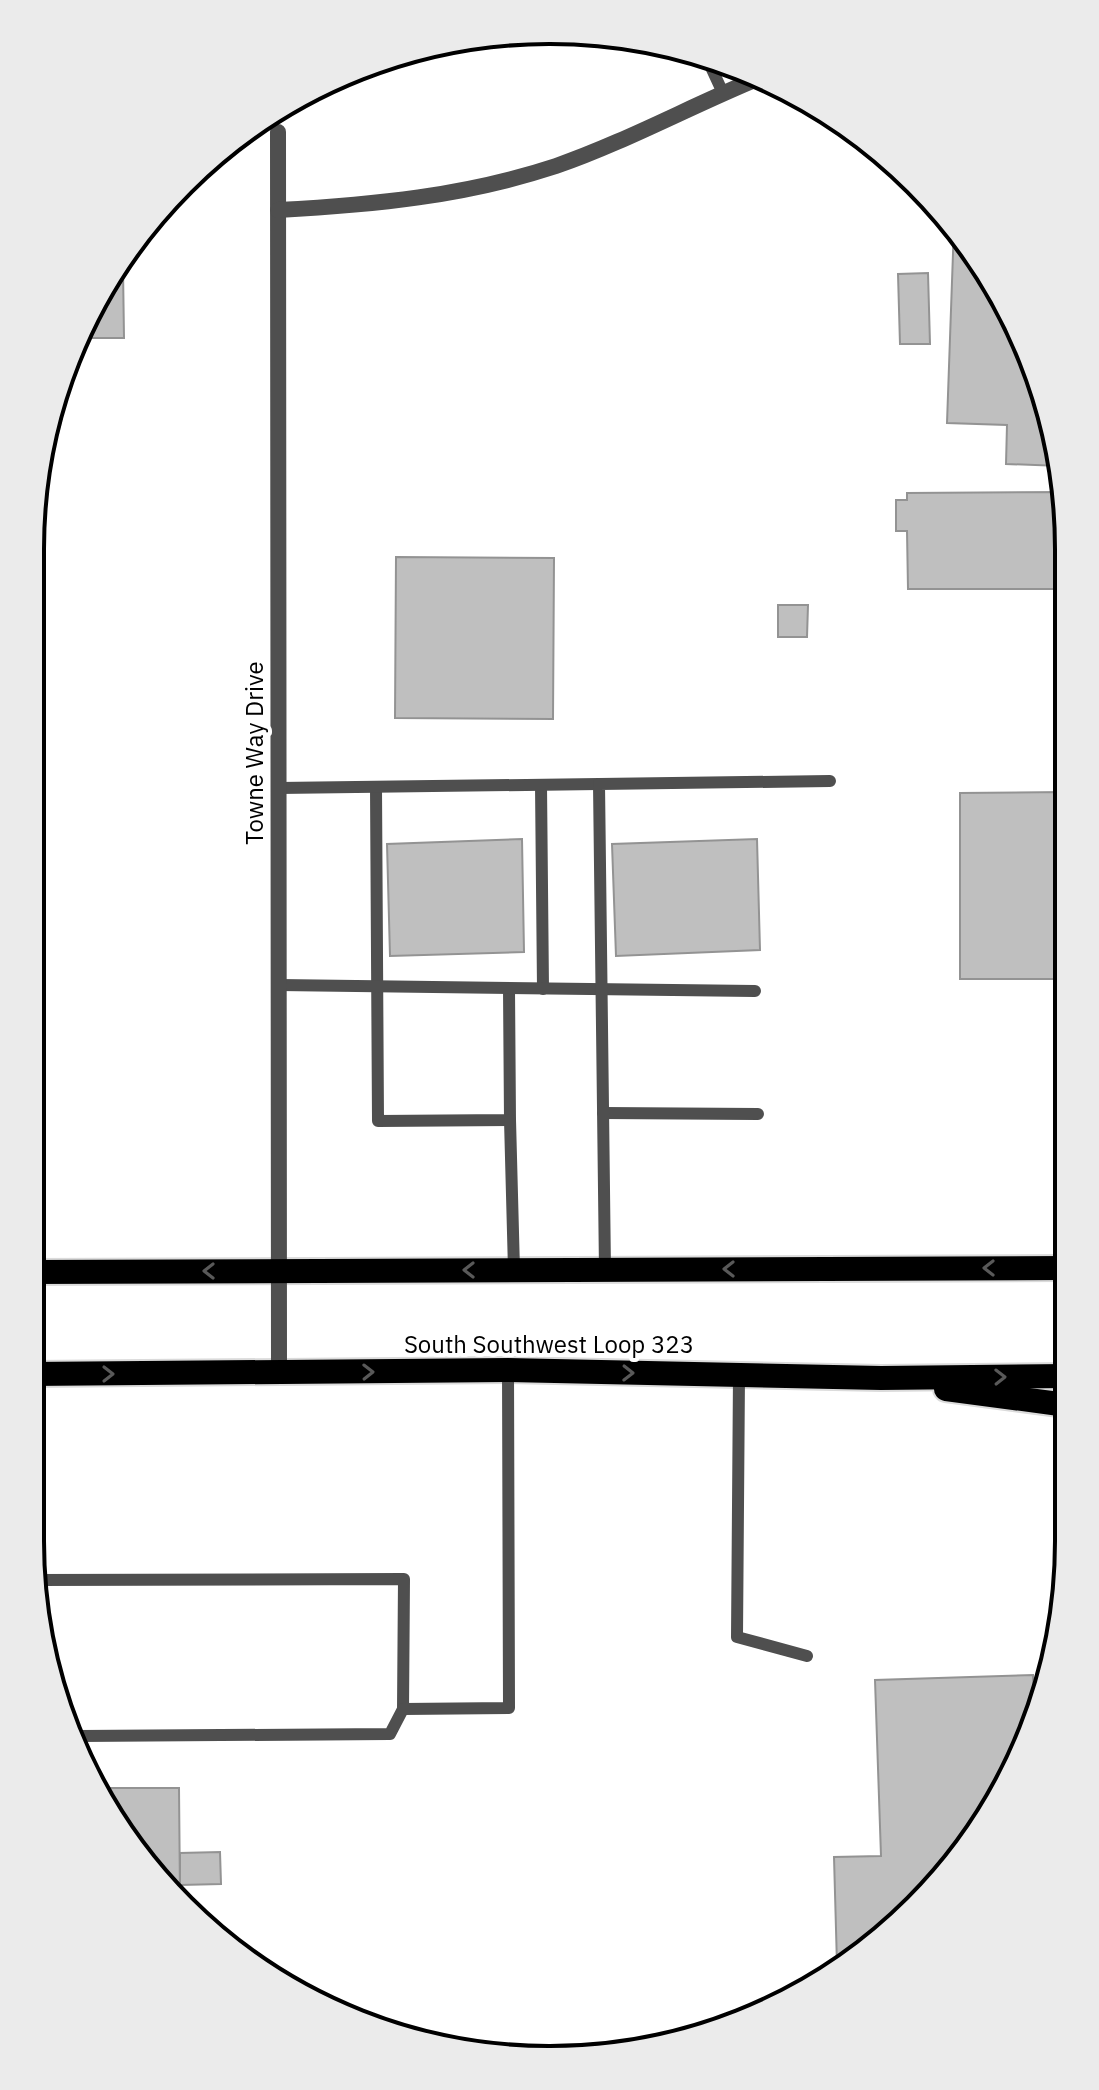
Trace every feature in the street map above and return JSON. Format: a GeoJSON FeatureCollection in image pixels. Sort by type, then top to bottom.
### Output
{"type":"FeatureCollection","features":[{"type":"Feature","properties":{"kind":"highway"},"geometry":{"type":"LineString","coordinates":[[44,1272],[1055,1268]]}},
{"type":"Feature","properties":{"kind":"highway","name":"South Southwest Loop 323"},"geometry":{"type":"LineString","coordinates":[[44,1374],[508,1370],[881,1378],[1055,1376]]}},
{"type":"Feature","properties":{"kind":"highway"},"geometry":{"type":"LineString","coordinates":[[881,1378],[1055,1403]]}},
{"type":"Feature","properties":{"kind":"street"},"geometry":{"type":"LineString","coordinates":[[278,210],[405,201],[516,178],[559,165],[746,83]]}},
{"type":"Feature","properties":{"kind":"street","name":"Towne Way Drive"},"geometry":{"type":"LineString","coordinates":[[278,132],[279,1373]]}},
{"type":"Feature","properties":{"kind":"lane"},"geometry":{"type":"LineString","coordinates":[[713,71],[723,93]]}},
{"type":"Feature","properties":{"kind":"lane"},"geometry":{"type":"LineString","coordinates":[[279,788],[830,781]]}},
{"type":"Feature","properties":{"kind":"lane"},"geometry":{"type":"LineString","coordinates":[[599,784],[605,1270]]}},
{"type":"Feature","properties":{"kind":"lane"},"geometry":{"type":"LineString","coordinates":[[541,785],[543,989]]}},
{"type":"Feature","properties":{"kind":"lane"},"geometry":{"type":"LineString","coordinates":[[376,787],[378,1121],[510,1120]]}},
{"type":"Feature","properties":{"kind":"lane"},"geometry":{"type":"LineString","coordinates":[[279,985],[755,991]]}},
{"type":"Feature","properties":{"kind":"lane"},"geometry":{"type":"LineString","coordinates":[[509,989],[514,1270]]}},
{"type":"Feature","properties":{"kind":"lane"},"geometry":{"type":"LineString","coordinates":[[603,1113],[758,1114]]}},
{"type":"Feature","properties":{"kind":"lane"},"geometry":{"type":"LineString","coordinates":[[403,1709],[509,1708],[508,1370]]}},
{"type":"Feature","properties":{"kind":"lane"},"geometry":{"type":"LineString","coordinates":[[739,1375],[737,1637],[807,1656]]}},
{"type":"Feature","properties":{"kind":"lane"},"geometry":{"type":"LineString","coordinates":[[46,1580],[404,1579],[403,1709],[390,1734],[83,1736]]}},
{"type":"Feature","properties":{"kind":"building"},"geometry":{"type":"Polygon","coordinates":[[[953,245],[987,297],[1017,356],[1038,419],[1048,466],[1006,464],[1007,425],[947,423],[953,245]]]}},
{"type":"Feature","properties":{"kind":"building"},"geometry":{"type":"Polygon","coordinates":[[[928,273],[930,344],[900,344],[898,274],[928,273]]]}},
{"type":"Feature","properties":{"kind":"building"},"geometry":{"type":"Polygon","coordinates":[[[123,279],[124,338],[90,338],[123,279]]]}},
{"type":"Feature","properties":{"kind":"building"},"geometry":{"type":"Polygon","coordinates":[[[1052,492],[1055,589],[908,589],[907,531],[896,531],[896,500],[907,500],[907,493],[1052,492]]]}},
{"type":"Feature","properties":{"kind":"building"},"geometry":{"type":"Polygon","coordinates":[[[396,557],[554,558],[553,719],[395,718],[396,557]]]}},
{"type":"Feature","properties":{"kind":"building"},"geometry":{"type":"Polygon","coordinates":[[[778,605],[808,605],[807,637],[778,637],[778,605]]]}},
{"type":"Feature","properties":{"kind":"building"},"geometry":{"type":"Polygon","coordinates":[[[1055,792],[1055,979],[960,979],[960,793],[1055,792]]]}},
{"type":"Feature","properties":{"kind":"building"},"geometry":{"type":"Polygon","coordinates":[[[522,839],[524,952],[390,956],[387,844],[522,839]]]}},
{"type":"Feature","properties":{"kind":"building"},"geometry":{"type":"Polygon","coordinates":[[[757,839],[760,950],[616,956],[612,844],[757,839]]]}},
{"type":"Feature","properties":{"kind":"building"},"geometry":{"type":"Polygon","coordinates":[[[1033,1675],[1033,1686],[1003,1764],[951,1848],[883,1921],[837,1956],[834,1857],[881,1856],[875,1680],[1033,1675]]]}},
{"type":"Feature","properties":{"kind":"building"},"geometry":{"type":"Polygon","coordinates":[[[109,1788],[179,1788],[180,1885],[148,1848],[109,1788]]]}},
{"type":"Feature","properties":{"kind":"building"},"geometry":{"type":"Polygon","coordinates":[[[220,1852],[221,1884],[180,1885],[180,1853],[220,1852]]]}}]}
